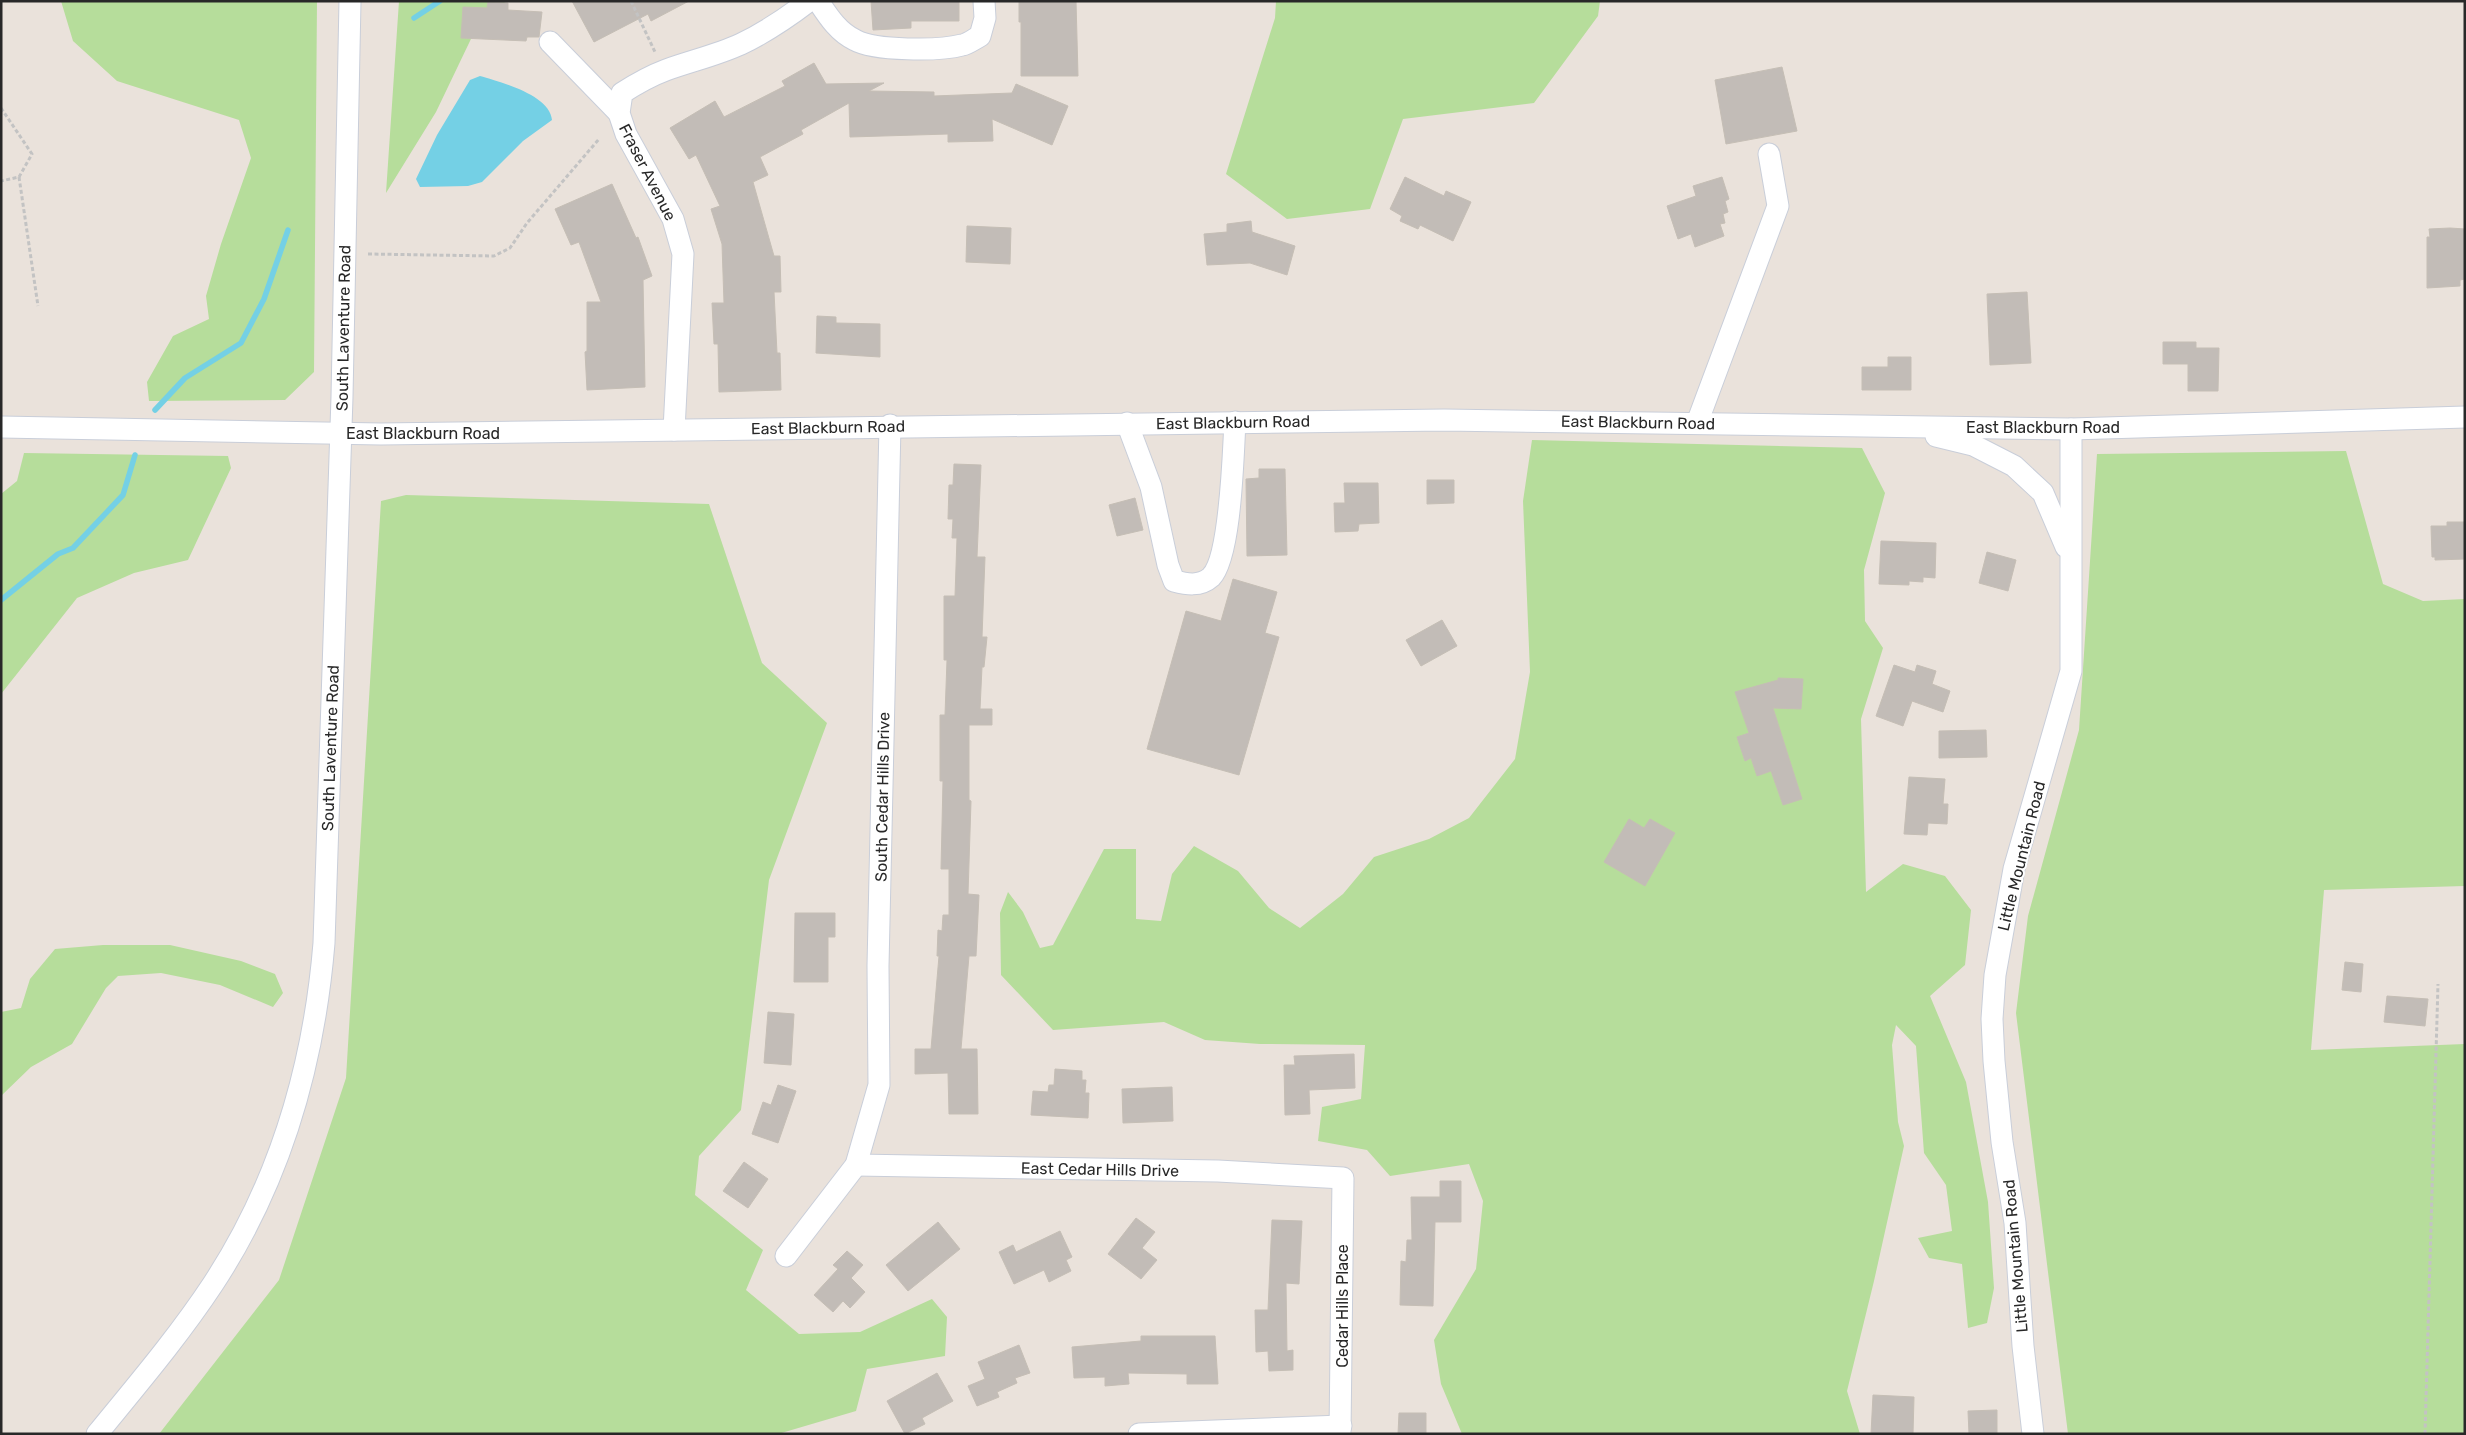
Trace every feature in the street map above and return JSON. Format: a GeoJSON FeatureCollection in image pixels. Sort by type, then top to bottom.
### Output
{"type":"FeatureCollection","features":[{"type":"Feature","properties":{"kind":"street","name":"South Laventure Road"},"geometry":{"type":"LineString","coordinates":[[97,1434],[191,1316],[234,1249],[253,1213],[284,1139],[307,1062],[320,991],[324,943],[340,433],[350,1]]}},
{"type":"Feature","properties":{"kind":"street","name":"Fraser Avenue"},"geometry":{"type":"LineString","coordinates":[[674,430],[682,254],[674,219],[626,134],[619,113],[622,93],[642,81],[742,44],[781,22],[809,1]]}},
{"type":"Feature","properties":{"kind":"street"},"geometry":{"type":"LineString","coordinates":[[818,1],[836,26],[855,41],[876,47],[941,48],[964,45],[980,36],[984,18],[984,1]]}},
{"type":"Feature","properties":{"kind":"street"},"geometry":{"type":"LineString","coordinates":[[550,42],[619,113]]}},
{"type":"Feature","properties":{"kind":"street"},"geometry":{"type":"LineString","coordinates":[[1697,423],[1778,206],[1769,154]]}},
{"type":"Feature","properties":{"kind":"street","name":"East Blackburn Road"},"geometry":{"type":"LineString","coordinates":[[1,428],[340,433],[674,430],[890,425],[1444,420],[2071,429],[2465,417]]}},
{"type":"Feature","properties":{"kind":"street"},"geometry":{"type":"LineString","coordinates":[[1127,423],[1151,487],[1168,565],[1174,581],[1187,584],[1201,584],[1211,577],[1219,565],[1228,516],[1235,422]]}},
{"type":"Feature","properties":{"kind":"street","name":"South Cedar Hills Drive"},"geometry":{"type":"LineString","coordinates":[[856,1166],[879,1085],[878,966],[890,425]]}},
{"type":"Feature","properties":{"kind":"street"},"geometry":{"type":"LineString","coordinates":[[1901,427],[1973,445],[2014,466],[2043,493],[2071,561]]}},
{"type":"Feature","properties":{"kind":"street","name":"Little Mountain Road"},"geometry":{"type":"LineString","coordinates":[[2033,1434],[2023,1346],[2015,1223],[2002,1142],[1992,1019],[1995,975],[2003,921],[2014,869],[2071,671],[2071,429]]}},
{"type":"Feature","properties":{"kind":"street"},"geometry":{"type":"LineString","coordinates":[[786,1256],[856,1166]]}},
{"type":"Feature","properties":{"kind":"street","name":"East Cedar Hills Drive"},"geometry":{"type":"LineString","coordinates":[[856,1166],[1218,1171],[1342,1178]]}},
{"type":"Feature","properties":{"kind":"street","name":"Cedar Hills Place"},"geometry":{"type":"LineString","coordinates":[[1340,1430],[1342,1178]]}},
{"type":"Feature","properties":{"kind":"street"},"geometry":{"type":"LineString","coordinates":[[1140,1434],[1340,1430]]}},
{"type":"Feature","properties":{"kind":"path"},"geometry":{"type":"LineString","coordinates":[[631,1],[655,52]]}},
{"type":"Feature","properties":{"kind":"path"},"geometry":{"type":"LineString","coordinates":[[1,108],[32,154],[19,177],[38,306]]}},
{"type":"Feature","properties":{"kind":"path"},"geometry":{"type":"LineString","coordinates":[[368,254],[494,256],[510,248],[527,223],[599,138]]}},
{"type":"Feature","properties":{"kind":"path"},"geometry":{"type":"LineString","coordinates":[[1,181],[19,177]]}},
{"type":"Feature","properties":{"kind":"path"},"geometry":{"type":"LineString","coordinates":[[2425,1434],[2438,984]]}},
{"type":"Feature","properties":{"kind":"green space"},"geometry":{"type":"Polygon","coordinates":[[[61,1],[317,1],[314,372],[285,400],[149,401],[147,382],[173,336],[209,319],[206,296],[221,244],[251,158],[239,120],[117,81],[73,41],[61,1]]]}},
{"type":"Feature","properties":{"kind":"green space"},"geometry":{"type":"Polygon","coordinates":[[[399,1],[507,1],[481,18],[436,112],[386,193],[399,1]]]}},
{"type":"Feature","properties":{"kind":"green space"},"geometry":{"type":"Polygon","coordinates":[[[1276,1],[1600,1],[1598,16],[1534,103],[1403,119],[1370,209],[1287,219],[1226,174],[1275,18],[1276,1]]]}},
{"type":"Feature","properties":{"kind":"green space"},"geometry":{"type":"Polygon","coordinates":[[[1532,440],[1862,448],[1885,493],[1864,570],[1865,621],[1883,648],[1861,719],[1866,892],[1903,864],[1945,876],[1971,910],[1965,965],[1930,996],[1966,1082],[1988,1202],[1994,1288],[1987,1323],[1968,1328],[1962,1264],[1929,1258],[1918,1238],[1952,1231],[1946,1185],[1924,1153],[1916,1046],[1896,1025],[1892,1045],[1898,1122],[1904,1146],[1847,1391],[1860,1434],[1462,1434],[1441,1384],[1434,1340],[1476,1269],[1483,1201],[1469,1164],[1390,1176],[1367,1150],[1318,1141],[1322,1107],[1361,1099],[1365,1045],[1260,1044],[1205,1040],[1164,1022],[1053,1030],[1001,975],[1000,913],[1008,892],[1023,912],[1040,948],[1053,945],[1104,849],[1136,849],[1136,919],[1161,921],[1172,874],[1194,846],[1238,871],[1269,908],[1300,928],[1343,894],[1374,857],[1429,839],[1469,818],[1515,759],[1530,672],[1523,501],[1532,440]]]}},
{"type":"Feature","properties":{"kind":"green space"},"geometry":{"type":"Polygon","coordinates":[[[2346,451],[2383,584],[2423,601],[2465,599],[2465,886],[2324,890],[2311,1050],[2465,1044],[2465,1434],[2068,1434],[2016,1013],[2028,916],[2079,730],[2097,454],[2346,451]]]}},
{"type":"Feature","properties":{"kind":"green space"},"geometry":{"type":"Polygon","coordinates":[[[24,453],[228,456],[231,468],[188,560],[134,573],[77,598],[1,694],[1,494],[17,481],[24,453]]]}},
{"type":"Feature","properties":{"kind":"green space"},"geometry":{"type":"Polygon","coordinates":[[[406,495],[709,504],[762,663],[827,723],[769,880],[741,1110],[699,1156],[695,1195],[763,1250],[746,1290],[799,1334],[860,1332],[932,1299],[947,1317],[945,1356],[867,1369],[856,1411],[778,1434],[159,1434],[279,1280],[346,1078],[381,501],[406,495]]]}},
{"type":"Feature","properties":{"kind":"green space"},"geometry":{"type":"Polygon","coordinates":[[[103,945],[170,945],[241,961],[275,974],[283,993],[273,1007],[220,985],[161,973],[118,976],[106,988],[72,1044],[31,1067],[1,1096],[1,1012],[21,1008],[30,979],[55,949],[103,945]]]}},
{"type":"Feature","properties":{"kind":"water"},"geometry":{"type":"Polygon","coordinates":[[[480,76],[511,86],[534,97],[543,103],[549,111],[552,120],[523,141],[482,182],[468,186],[420,187],[416,179],[437,135],[470,80],[480,76]]]}},
{"type":"Feature","properties":{"kind":"building"},"geometry":{"type":"Polygon","coordinates":[[[572,1],[689,1],[651,21],[648,14],[594,42],[572,1]]]}},
{"type":"Feature","properties":{"kind":"building"},"geometry":{"type":"Polygon","coordinates":[[[871,1],[959,1],[959,21],[911,21],[911,28],[873,30],[871,1]]]}},
{"type":"Feature","properties":{"kind":"building"},"geometry":{"type":"Polygon","coordinates":[[[1019,1],[1076,1],[1078,76],[1021,76],[1019,1]]]}},
{"type":"Feature","properties":{"kind":"building"},"geometry":{"type":"Polygon","coordinates":[[[488,2],[508,3],[508,10],[542,12],[539,37],[527,37],[526,41],[461,38],[463,7],[487,8],[488,2]]]}},
{"type":"Feature","properties":{"kind":"building"},"geometry":{"type":"Polygon","coordinates":[[[814,63],[826,84],[884,83],[869,91],[934,92],[934,96],[1012,93],[1016,84],[1068,106],[1052,145],[992,119],[993,141],[948,142],[948,134],[850,137],[849,103],[801,130],[803,134],[760,157],[768,175],[753,182],[774,256],[780,256],[781,292],[774,292],[777,353],[780,353],[781,390],[719,392],[718,344],[714,344],[712,303],[724,303],[722,244],[711,209],[720,206],[696,155],[689,159],[670,128],[715,101],[724,117],[785,86],[782,81],[814,63]]]}},
{"type":"Feature","properties":{"kind":"building"},"geometry":{"type":"Polygon","coordinates":[[[1782,67],[1797,131],[1726,144],[1715,80],[1782,67]]]}},
{"type":"Feature","properties":{"kind":"building"},"geometry":{"type":"Polygon","coordinates":[[[1405,177],[1444,196],[1446,191],[1471,202],[1453,241],[1420,225],[1418,229],[1400,221],[1402,216],[1390,209],[1405,177]]]}},
{"type":"Feature","properties":{"kind":"building"},"geometry":{"type":"Polygon","coordinates":[[[1722,177],[1729,199],[1725,201],[1728,212],[1723,214],[1725,223],[1720,224],[1724,236],[1695,247],[1691,234],[1678,239],[1667,206],[1696,196],[1693,186],[1722,177]]]}},
{"type":"Feature","properties":{"kind":"building"},"geometry":{"type":"Polygon","coordinates":[[[612,184],[636,238],[638,237],[652,276],[643,280],[645,387],[587,390],[585,352],[587,351],[587,302],[601,302],[579,242],[571,245],[555,209],[612,184]]]}},
{"type":"Feature","properties":{"kind":"building"},"geometry":{"type":"Polygon","coordinates":[[[1251,221],[1252,232],[1295,246],[1287,275],[1250,263],[1207,265],[1204,234],[1227,232],[1227,224],[1251,221]]]}},
{"type":"Feature","properties":{"kind":"building"},"geometry":{"type":"Polygon","coordinates":[[[967,226],[1011,228],[1010,264],[966,262],[967,226]]]}},
{"type":"Feature","properties":{"kind":"building"},"geometry":{"type":"Polygon","coordinates":[[[2429,229],[2465,229],[2465,279],[2460,280],[2460,286],[2427,288],[2427,237],[2430,237],[2429,229]]]}},
{"type":"Feature","properties":{"kind":"building"},"geometry":{"type":"Polygon","coordinates":[[[2027,292],[2031,363],[1990,365],[1987,294],[2027,292]]]}},
{"type":"Feature","properties":{"kind":"building"},"geometry":{"type":"Polygon","coordinates":[[[817,316],[836,317],[836,323],[880,324],[880,357],[816,353],[817,316]]]}},
{"type":"Feature","properties":{"kind":"building"},"geometry":{"type":"Polygon","coordinates":[[[2163,342],[2196,342],[2196,348],[2219,348],[2218,391],[2188,391],[2188,364],[2163,364],[2163,342]]]}},
{"type":"Feature","properties":{"kind":"building"},"geometry":{"type":"Polygon","coordinates":[[[1888,357],[1911,357],[1911,390],[1862,390],[1862,367],[1888,367],[1888,357]]]}},
{"type":"Feature","properties":{"kind":"building"},"geometry":{"type":"Polygon","coordinates":[[[954,464],[981,465],[977,557],[985,557],[982,637],[987,637],[984,667],[982,667],[980,709],[992,709],[992,725],[969,725],[969,800],[971,801],[968,894],[979,895],[976,956],[969,956],[961,1049],[977,1049],[978,1114],[949,1114],[948,1073],[915,1074],[915,1049],[931,1049],[939,956],[937,956],[938,930],[942,931],[943,915],[949,915],[949,869],[941,869],[943,781],[940,781],[940,715],[945,715],[947,660],[944,660],[944,596],[955,596],[957,538],[952,538],[953,519],[948,519],[949,485],[953,485],[954,464]]]}},
{"type":"Feature","properties":{"kind":"building"},"geometry":{"type":"Polygon","coordinates":[[[1259,469],[1285,469],[1287,555],[1247,556],[1246,479],[1259,478],[1259,469]]]}},
{"type":"Feature","properties":{"kind":"building"},"geometry":{"type":"Polygon","coordinates":[[[1427,480],[1454,480],[1454,503],[1427,504],[1427,480]]]}},
{"type":"Feature","properties":{"kind":"building"},"geometry":{"type":"Polygon","coordinates":[[[1344,483],[1378,483],[1379,523],[1359,524],[1358,531],[1335,532],[1334,503],[1345,503],[1344,483]]]}},
{"type":"Feature","properties":{"kind":"building"},"geometry":{"type":"Polygon","coordinates":[[[1135,498],[1143,530],[1117,536],[1109,505],[1135,498]]]}},
{"type":"Feature","properties":{"kind":"building"},"geometry":{"type":"Polygon","coordinates":[[[2447,522],[2465,522],[2465,559],[2435,560],[2435,557],[2432,557],[2431,526],[2447,526],[2447,522]]]}},
{"type":"Feature","properties":{"kind":"building"},"geometry":{"type":"Polygon","coordinates":[[[1881,541],[1936,543],[1935,578],[1923,577],[1923,582],[1909,581],[1909,585],[1879,584],[1881,541]]]}},
{"type":"Feature","properties":{"kind":"building"},"geometry":{"type":"Polygon","coordinates":[[[1987,552],[2016,560],[2008,591],[1979,583],[1987,552]]]}},
{"type":"Feature","properties":{"kind":"building"},"geometry":{"type":"Polygon","coordinates":[[[1233,579],[1277,592],[1265,633],[1279,637],[1239,775],[1147,749],[1186,611],[1221,621],[1233,579]]]}},
{"type":"Feature","properties":{"kind":"building"},"geometry":{"type":"Polygon","coordinates":[[[1442,620],[1457,646],[1421,666],[1406,640],[1442,620]]]}},
{"type":"Feature","properties":{"kind":"building"},"geometry":{"type":"Polygon","coordinates":[[[1894,665],[1915,672],[1917,665],[1936,671],[1932,684],[1950,691],[1943,712],[1912,701],[1903,726],[1876,716],[1894,665]]]}},
{"type":"Feature","properties":{"kind":"building"},"geometry":{"type":"Polygon","coordinates":[[[1778,678],[1803,679],[1801,709],[1773,708],[1802,799],[1783,805],[1771,771],[1757,776],[1751,758],[1745,761],[1737,737],[1749,733],[1735,692],[1778,680],[1778,678]]]}},
{"type":"Feature","properties":{"kind":"building"},"geometry":{"type":"Polygon","coordinates":[[[1986,730],[1987,757],[1939,758],[1939,731],[1986,730]]]}},
{"type":"Feature","properties":{"kind":"building"},"geometry":{"type":"Polygon","coordinates":[[[1909,777],[1945,779],[1943,804],[1948,804],[1947,824],[1928,823],[1927,835],[1904,834],[1909,777]]]}},
{"type":"Feature","properties":{"kind":"building"},"geometry":{"type":"Polygon","coordinates":[[[1629,819],[1644,828],[1650,819],[1675,833],[1645,886],[1604,862],[1629,819]]]}},
{"type":"Feature","properties":{"kind":"building"},"geometry":{"type":"Polygon","coordinates":[[[795,913],[835,913],[835,937],[828,937],[828,982],[794,982],[795,913]]]}},
{"type":"Feature","properties":{"kind":"building"},"geometry":{"type":"Polygon","coordinates":[[[2345,962],[2363,964],[2361,992],[2342,990],[2345,962]]]}},
{"type":"Feature","properties":{"kind":"building"},"geometry":{"type":"Polygon","coordinates":[[[2387,996],[2428,999],[2425,1026],[2384,1022],[2387,996]]]}},
{"type":"Feature","properties":{"kind":"building"},"geometry":{"type":"Polygon","coordinates":[[[768,1012],[794,1014],[791,1065],[764,1063],[768,1012]]]}},
{"type":"Feature","properties":{"kind":"building"},"geometry":{"type":"Polygon","coordinates":[[[1354,1054],[1355,1088],[1309,1090],[1310,1114],[1285,1115],[1284,1065],[1295,1065],[1294,1056],[1354,1054]]]}},
{"type":"Feature","properties":{"kind":"building"},"geometry":{"type":"Polygon","coordinates":[[[1055,1069],[1082,1071],[1082,1080],[1086,1080],[1085,1093],[1089,1093],[1088,1118],[1031,1115],[1033,1091],[1048,1092],[1049,1085],[1054,1085],[1055,1069]]]}},
{"type":"Feature","properties":{"kind":"building"},"geometry":{"type":"Polygon","coordinates":[[[778,1085],[796,1091],[778,1143],[752,1134],[763,1102],[771,1105],[778,1085]]]}},
{"type":"Feature","properties":{"kind":"building"},"geometry":{"type":"Polygon","coordinates":[[[1172,1087],[1173,1121],[1123,1123],[1122,1089],[1172,1087]]]}},
{"type":"Feature","properties":{"kind":"building"},"geometry":{"type":"Polygon","coordinates":[[[744,1162],[768,1179],[748,1208],[723,1191],[744,1162]]]}},
{"type":"Feature","properties":{"kind":"building"},"geometry":{"type":"Polygon","coordinates":[[[1440,1181],[1461,1181],[1461,1222],[1435,1222],[1433,1306],[1400,1305],[1401,1261],[1406,1262],[1407,1240],[1412,1240],[1411,1197],[1440,1197],[1440,1181]]]}},
{"type":"Feature","properties":{"kind":"building"},"geometry":{"type":"Polygon","coordinates":[[[1136,1218],[1155,1232],[1142,1248],[1157,1260],[1141,1279],[1108,1254],[1136,1218]]]}},
{"type":"Feature","properties":{"kind":"building"},"geometry":{"type":"Polygon","coordinates":[[[1272,1220],[1302,1221],[1299,1284],[1286,1283],[1287,1351],[1293,1350],[1293,1370],[1269,1371],[1268,1351],[1256,1352],[1255,1310],[1268,1310],[1272,1220]]]}},
{"type":"Feature","properties":{"kind":"building"},"geometry":{"type":"Polygon","coordinates":[[[938,1222],[960,1249],[908,1291],[886,1265],[938,1222]]]}},
{"type":"Feature","properties":{"kind":"building"},"geometry":{"type":"Polygon","coordinates":[[[1060,1231],[1072,1257],[1066,1260],[1071,1271],[1049,1282],[1044,1270],[1014,1284],[999,1252],[1013,1245],[1016,1252],[1060,1231]]]}},
{"type":"Feature","properties":{"kind":"building"},"geometry":{"type":"Polygon","coordinates":[[[847,1251],[863,1265],[851,1278],[865,1292],[850,1308],[843,1301],[833,1312],[814,1295],[838,1269],[833,1265],[847,1251]]]}},
{"type":"Feature","properties":{"kind":"building"},"geometry":{"type":"Polygon","coordinates":[[[1141,1336],[1215,1336],[1218,1384],[1187,1384],[1187,1374],[1128,1373],[1129,1384],[1105,1386],[1105,1377],[1074,1378],[1072,1347],[1141,1341],[1141,1336]]]}},
{"type":"Feature","properties":{"kind":"building"},"geometry":{"type":"Polygon","coordinates":[[[1019,1345],[1030,1373],[1015,1378],[1017,1383],[997,1392],[999,1397],[977,1406],[968,1386],[985,1379],[978,1362],[1019,1345]]]}},
{"type":"Feature","properties":{"kind":"building"},"geometry":{"type":"Polygon","coordinates":[[[937,1373],[953,1401],[922,1418],[925,1424],[905,1434],[887,1401],[937,1373]]]}},
{"type":"Feature","properties":{"kind":"building"},"geometry":{"type":"Polygon","coordinates":[[[1873,1395],[1914,1397],[1913,1434],[1871,1434],[1873,1395]]]}},
{"type":"Feature","properties":{"kind":"building"},"geometry":{"type":"Polygon","coordinates":[[[1997,1410],[1997,1434],[1969,1434],[1968,1411],[1997,1410]]]}},
{"type":"Feature","properties":{"kind":"building"},"geometry":{"type":"Polygon","coordinates":[[[1399,1413],[1426,1413],[1426,1434],[1398,1434],[1399,1413]]]}},
{"type":"Feature","properties":{"kind":"waterway"},"geometry":{"type":"LineString","coordinates":[[414,18],[440,1]]}},
{"type":"Feature","properties":{"kind":"waterway"},"geometry":{"type":"LineString","coordinates":[[155,410],[185,378],[241,343],[264,299],[288,230]]}},
{"type":"Feature","properties":{"kind":"waterway"},"geometry":{"type":"LineString","coordinates":[[1,600],[58,554],[73,548],[123,495],[135,455]]}}]}
